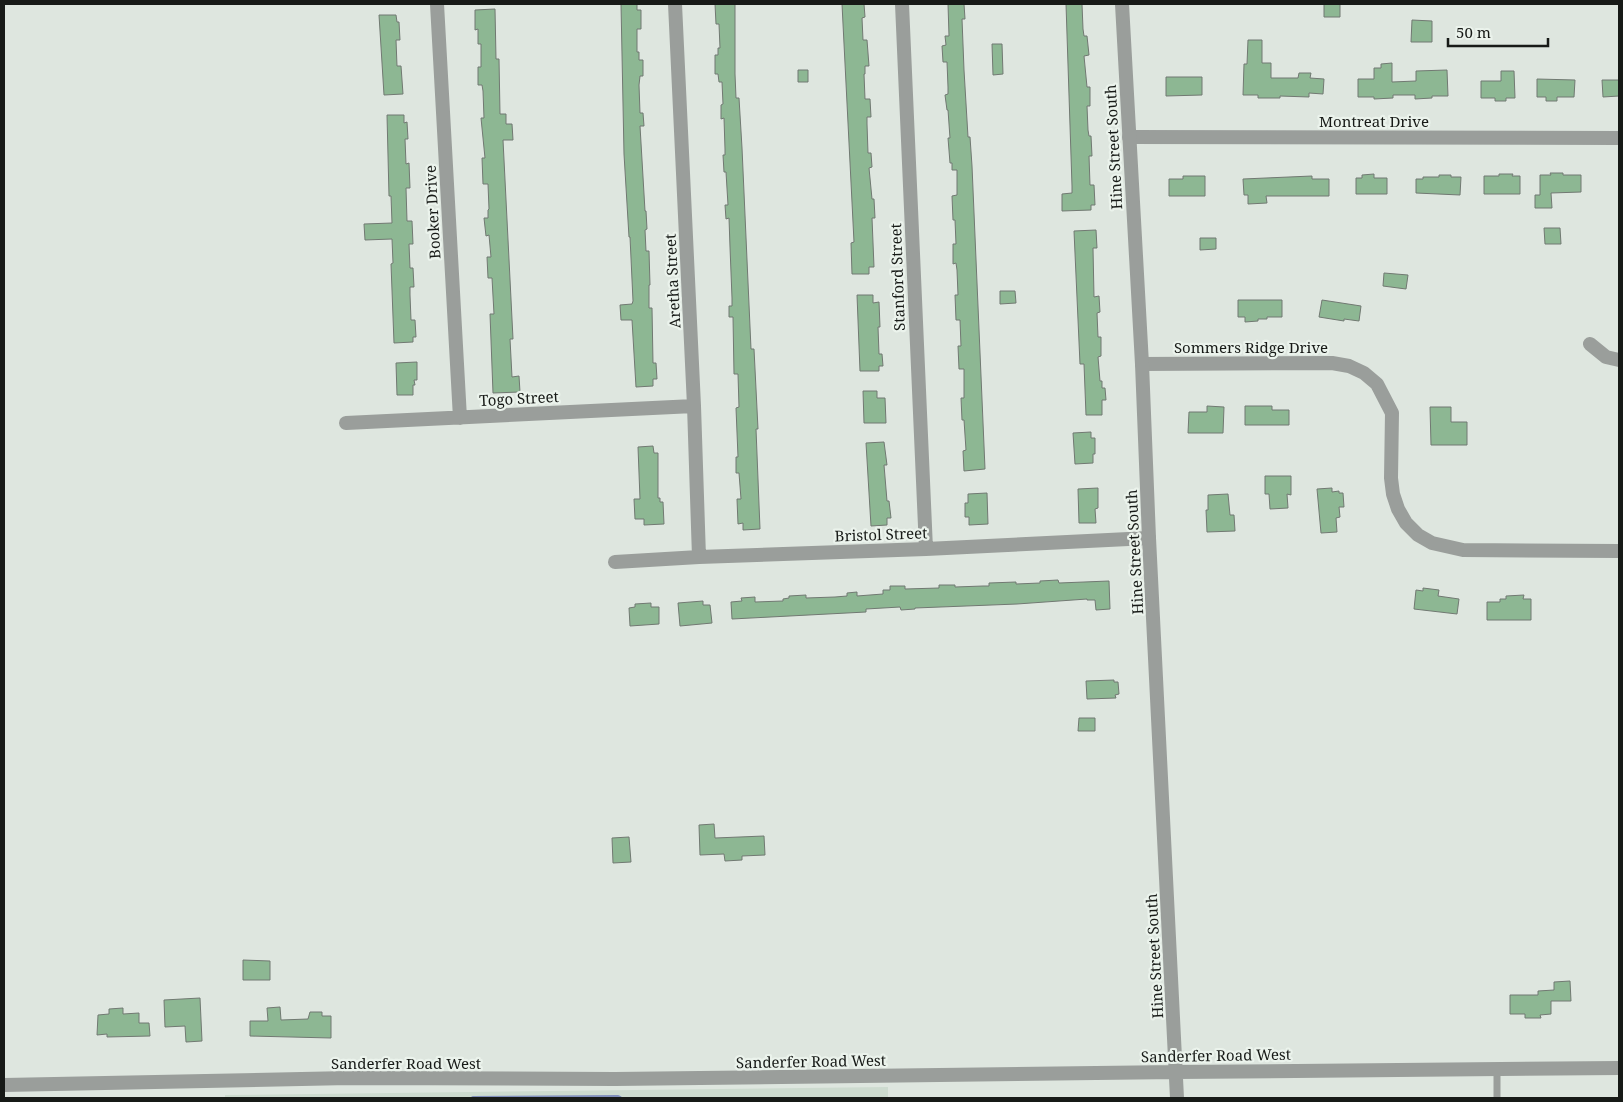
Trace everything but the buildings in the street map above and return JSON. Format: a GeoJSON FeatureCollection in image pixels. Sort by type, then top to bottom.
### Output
{"type":"FeatureCollection","features":[{"type":"Feature","properties":{"kind":"street","name":"Booker Drive"},"geometry":{"type":"LineString","coordinates":[[437,4],[460,418]]}},
{"type":"Feature","properties":{"kind":"street","name":"Aretha Street"},"geometry":{"type":"LineString","coordinates":[[674,4],[694,406],[699,557]]}},
{"type":"Feature","properties":{"kind":"street","name":"Stanford Street"},"geometry":{"type":"LineString","coordinates":[[902,4],[926,549]]}},
{"type":"Feature","properties":{"kind":"street","name":"Hine Street South"},"geometry":{"type":"LineString","coordinates":[[1122,4],[1142,364],[1177,1098]]}},
{"type":"Feature","properties":{"kind":"street","name":"Montreat Drive"},"geometry":{"type":"LineString","coordinates":[[1129,137],[1619,138]]}},
{"type":"Feature","properties":{"kind":"street"},"geometry":{"type":"LineString","coordinates":[[1590,344],[1606,357],[1619,360]]}},
{"type":"Feature","properties":{"kind":"street","name":"Sommers Ridge Drive"},"geometry":{"type":"LineString","coordinates":[[1142,364],[1332,363],[1349,366],[1364,373],[1377,384],[1392,412],[1391,478],[1393,494],[1398,509],[1406,523],[1418,535],[1432,543],[1464,550],[1619,551]]}},
{"type":"Feature","properties":{"kind":"street","name":"Togo Street"},"geometry":{"type":"LineString","coordinates":[[346,423],[694,406]]}},
{"type":"Feature","properties":{"kind":"street","name":"Bristol Street"},"geometry":{"type":"LineString","coordinates":[[614,562],[1149,538]]}},
{"type":"Feature","properties":{"kind":"street","name":"Sanderfer Road West"},"geometry":{"type":"LineString","coordinates":[[4,1085],[350,1078],[634,1079],[1619,1068]]}},
{"type":"Feature","properties":{"kind":"lane"},"geometry":{"type":"LineString","coordinates":[[1498,1070],[1498,1098]]}},
{"type":"Feature","properties":{"kind":"shaded area"},"geometry":{"type":"Polygon","coordinates":[[[888,1087],[888,1098],[225,1098],[225,1095],[888,1087]]]}},
{"type":"Feature","properties":{"kind":"waterway"},"geometry":{"type":"LineString","coordinates":[[473,1098],[620,1098]]}}]}
